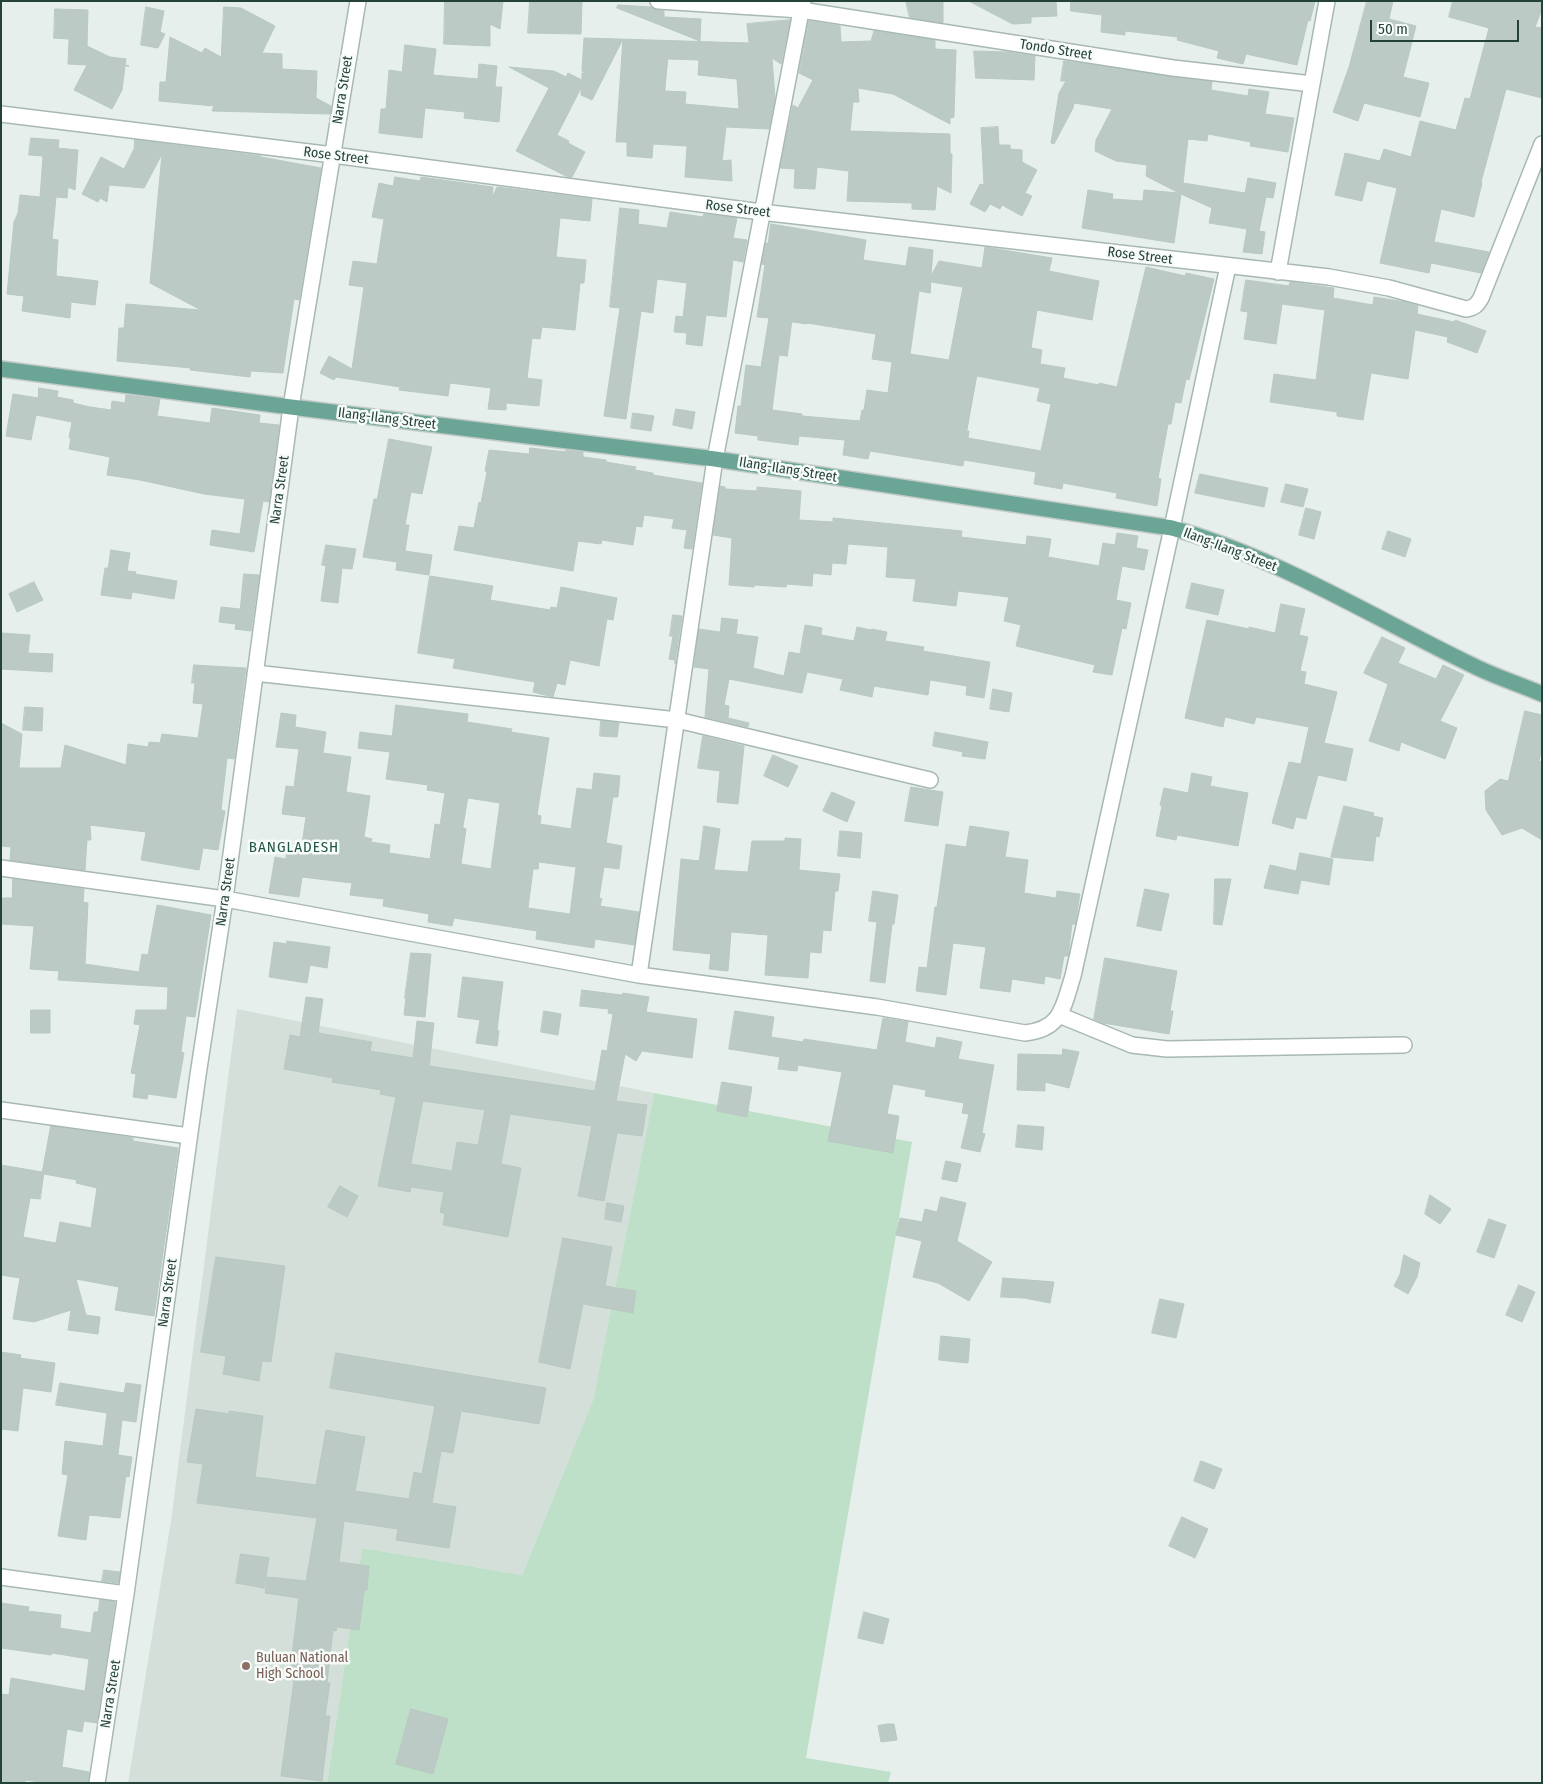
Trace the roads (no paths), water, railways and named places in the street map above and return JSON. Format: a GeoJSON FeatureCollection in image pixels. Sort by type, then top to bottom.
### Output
{"type":"FeatureCollection","features":[{"type":"Feature","properties":{"kind":"main road","name":"Ilang-Ilang Street"},"geometry":{"type":"LineString","coordinates":[[1,369],[715,459],[1172,528],[1200,536],[1272,565],[1480,669],[1542,694]]}},
{"type":"Feature","properties":{"kind":"street","name":"Narra Street"},"geometry":{"type":"LineString","coordinates":[[97,1783],[126,1594],[225,899],[291,407],[358,1]]}},
{"type":"Feature","properties":{"kind":"street","name":"Tondo Street"},"geometry":{"type":"LineString","coordinates":[[658,1],[802,6],[1173,68],[1312,84]]}},
{"type":"Feature","properties":{"kind":"street"},"geometry":{"type":"LineString","coordinates":[[1278,272],[1326,1]]}},
{"type":"Feature","properties":{"kind":"street"},"geometry":{"type":"LineString","coordinates":[[639,975],[715,459],[802,6]]}},
{"type":"Feature","properties":{"kind":"street","name":"Rose Street"},"geometry":{"type":"LineString","coordinates":[[1,114],[333,155],[761,212],[1330,277],[1389,288],[1460,308],[1472,308],[1481,298],[1542,144]]}},
{"type":"Feature","properties":{"kind":"street"},"geometry":{"type":"LineString","coordinates":[[1,868],[225,899],[639,975],[877,1007],[1025,1033],[1040,1031],[1050,1026],[1059,1015],[1073,976],[1228,266]]}},
{"type":"Feature","properties":{"kind":"street"},"geometry":{"type":"LineString","coordinates":[[254,673],[677,720],[930,780]]}},
{"type":"Feature","properties":{"kind":"street"},"geometry":{"type":"LineString","coordinates":[[1059,1015],[1132,1045],[1158,1048],[1404,1045]]}},
{"type":"Feature","properties":{"kind":"street"},"geometry":{"type":"LineString","coordinates":[[1,1110],[190,1136]]}},
{"type":"Feature","properties":{"kind":"street"},"geometry":{"type":"LineString","coordinates":[[1,1577],[126,1594]]}},
{"type":"Feature","properties":{"kind":"place","name":"Buluan National High School"},"geometry":{"type":"Point","coordinates":[246,1666]}},
{"type":"Feature","properties":{"kind":"district","name":"BANGLADESH"},"geometry":{"type":"Point","coordinates":[294,848]}}]}
